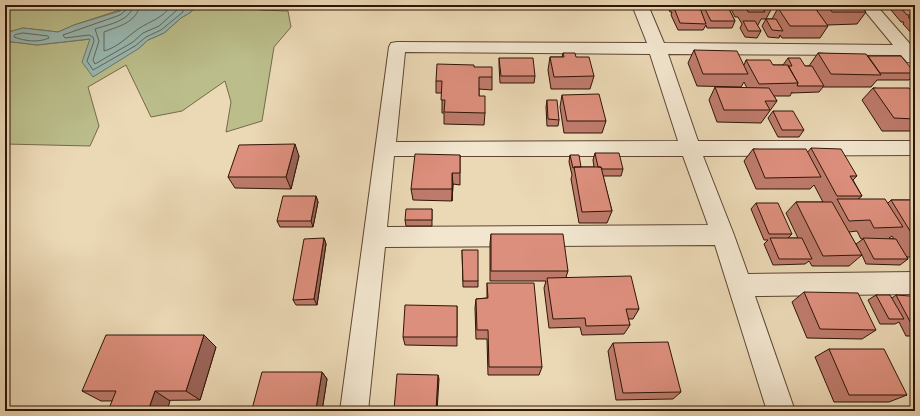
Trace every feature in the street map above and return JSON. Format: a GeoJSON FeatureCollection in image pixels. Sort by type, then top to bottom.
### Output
{"type":"FeatureCollection","features":[{"type":"Feature","properties":{"kind":"street"},"geometry":{"type":"LineString","coordinates":[[640,5],[657,48],[690,148],[723,235],[781,411]]}},
{"type":"Feature","properties":{"kind":"street"},"geometry":{"type":"LineString","coordinates":[[868,5],[912,54]]}},
{"type":"Feature","properties":{"kind":"street"},"geometry":{"type":"LineString","coordinates":[[354,411],[397,47],[657,48],[912,54]]}},
{"type":"Feature","properties":{"kind":"street"},"geometry":{"type":"LineString","coordinates":[[386,149],[915,148]]}},
{"type":"Feature","properties":{"kind":"street"},"geometry":{"type":"LineString","coordinates":[[375,237],[723,235]]}},
{"type":"Feature","properties":{"kind":"street"},"geometry":{"type":"LineString","coordinates":[[739,285],[915,283]]}},
{"type":"Feature","properties":{"kind":"green space"},"geometry":{"type":"Polygon","coordinates":[[[5,5],[127,5],[120,10],[74,25],[58,32],[23,28],[5,33],[5,5]]]}},
{"type":"Feature","properties":{"kind":"green space"},"geometry":{"type":"Polygon","coordinates":[[[179,5],[255,5],[259,10],[288,11],[291,27],[274,47],[262,121],[226,132],[231,102],[225,81],[182,111],[151,117],[126,65],[88,87],[99,126],[90,146],[5,144],[5,41],[37,45],[91,39],[138,49],[148,40],[164,33],[193,9],[179,5]]]}},
{"type":"Feature","properties":{"kind":"water"},"geometry":{"type":"Polygon","coordinates":[[[127,5],[179,5],[194,8],[164,33],[148,40],[138,49],[93,77],[82,62],[90,39],[37,45],[5,41],[5,33],[23,28],[58,32],[74,25],[120,11],[127,5]]]}},
{"type":"Feature","properties":{"kind":"building"},"geometry":{"type":"Polygon","coordinates":[[[703,5],[727,5],[735,21],[711,21],[703,5]]]}},
{"type":"Feature","properties":{"kind":"building"},"geometry":{"type":"Polygon","coordinates":[[[745,5],[773,6],[761,6],[765,12],[748,12],[745,5]]]}},
{"type":"Feature","properties":{"kind":"building"},"geometry":{"type":"Polygon","coordinates":[[[827,5],[860,5],[866,12],[832,12],[827,5]]]}},
{"type":"Feature","properties":{"kind":"building"},"geometry":{"type":"Polygon","coordinates":[[[898,5],[915,5],[915,15],[907,15],[898,5]]]}},
{"type":"Feature","properties":{"kind":"building"},"geometry":{"type":"Polygon","coordinates":[[[674,8],[700,8],[706,24],[680,23],[674,8]]]}},
{"type":"Feature","properties":{"kind":"building"},"geometry":{"type":"Polygon","coordinates":[[[778,8],[815,8],[828,26],[790,26],[778,8]]]}},
{"type":"Feature","properties":{"kind":"building"},"geometry":{"type":"Polygon","coordinates":[[[908,17],[915,17],[915,24],[908,17]]]}},
{"type":"Feature","properties":{"kind":"building"},"geometry":{"type":"Polygon","coordinates":[[[766,19],[776,19],[783,31],[772,30],[766,19]]]}},
{"type":"Feature","properties":{"kind":"building"},"geometry":{"type":"Polygon","coordinates":[[[743,21],[755,21],[761,31],[748,31],[743,21]]]}},
{"type":"Feature","properties":{"kind":"building"},"geometry":{"type":"Polygon","coordinates":[[[694,50],[737,51],[748,74],[703,74],[694,50]]]}},
{"type":"Feature","properties":{"kind":"building"},"geometry":{"type":"Polygon","coordinates":[[[563,53],[575,53],[576,57],[589,57],[594,76],[554,77],[550,57],[564,57],[563,53]]]}},
{"type":"Feature","properties":{"kind":"building"},"geometry":{"type":"Polygon","coordinates":[[[818,53],[866,54],[881,75],[831,74],[818,53]]]}},
{"type":"Feature","properties":{"kind":"building"},"geometry":{"type":"Polygon","coordinates":[[[868,56],[901,56],[915,73],[880,73],[868,56]]]}},
{"type":"Feature","properties":{"kind":"building"},"geometry":{"type":"Polygon","coordinates":[[[499,58],[533,58],[535,76],[501,76],[499,58]]]}},
{"type":"Feature","properties":{"kind":"building"},"geometry":{"type":"Polygon","coordinates":[[[788,58],[800,58],[805,66],[812,66],[824,86],[797,86],[798,83],[788,66],[792,66],[788,58]]]}},
{"type":"Feature","properties":{"kind":"building"},"geometry":{"type":"Polygon","coordinates":[[[746,60],[770,60],[773,65],[788,65],[798,83],[759,84],[746,60]]]}},
{"type":"Feature","properties":{"kind":"building"},"geometry":{"type":"Polygon","coordinates":[[[437,64],[492,67],[492,77],[479,77],[479,96],[485,96],[485,113],[444,112],[445,100],[441,100],[442,81],[436,81],[437,64]]]}},
{"type":"Feature","properties":{"kind":"building"},"geometry":{"type":"Polygon","coordinates":[[[715,87],[769,88],[777,101],[765,101],[770,110],[724,110],[715,87]]]}},
{"type":"Feature","properties":{"kind":"building"},"geometry":{"type":"Polygon","coordinates":[[[873,88],[909,88],[915,96],[915,119],[894,118],[873,88]]]}},
{"type":"Feature","properties":{"kind":"building"},"geometry":{"type":"Polygon","coordinates":[[[599,94],[606,121],[567,121],[562,95],[599,94]]]}},
{"type":"Feature","properties":{"kind":"building"},"geometry":{"type":"Polygon","coordinates":[[[547,100],[557,100],[559,120],[548,119],[547,100]]]}},
{"type":"Feature","properties":{"kind":"building"},"geometry":{"type":"Polygon","coordinates":[[[773,111],[793,111],[804,130],[782,130],[773,111]]]}},
{"type":"Feature","properties":{"kind":"building"},"geometry":{"type":"Polygon","coordinates":[[[295,144],[286,177],[228,177],[239,145],[295,144]]]}},
{"type":"Feature","properties":{"kind":"building"},"geometry":{"type":"Polygon","coordinates":[[[811,148],[841,149],[857,176],[850,176],[862,196],[837,196],[811,148]]]}},
{"type":"Feature","properties":{"kind":"building"},"geometry":{"type":"Polygon","coordinates":[[[753,149],[806,149],[821,177],[765,178],[753,149]]]}},
{"type":"Feature","properties":{"kind":"building"},"geometry":{"type":"Polygon","coordinates":[[[595,153],[619,153],[623,169],[602,169],[601,167],[598,167],[595,153]]]}},
{"type":"Feature","properties":{"kind":"building"},"geometry":{"type":"Polygon","coordinates":[[[415,154],[460,155],[460,173],[452,173],[452,189],[411,189],[415,154]]]}},
{"type":"Feature","properties":{"kind":"building"},"geometry":{"type":"Polygon","coordinates":[[[570,155],[579,155],[581,167],[573,168],[570,155]]]}},
{"type":"Feature","properties":{"kind":"building"},"geometry":{"type":"Polygon","coordinates":[[[574,167],[601,167],[612,211],[582,212],[574,167]]]}},
{"type":"Feature","properties":{"kind":"building"},"geometry":{"type":"Polygon","coordinates":[[[283,196],[316,196],[311,221],[277,221],[283,196]]]}},
{"type":"Feature","properties":{"kind":"building"},"geometry":{"type":"Polygon","coordinates":[[[837,199],[885,199],[903,227],[874,228],[870,220],[849,221],[837,199]]]}},
{"type":"Feature","properties":{"kind":"building"},"geometry":{"type":"Polygon","coordinates":[[[891,200],[915,200],[915,239],[891,200]]]}},
{"type":"Feature","properties":{"kind":"building"},"geometry":{"type":"Polygon","coordinates":[[[796,202],[832,202],[862,255],[823,256],[796,202]]]}},
{"type":"Feature","properties":{"kind":"building"},"geometry":{"type":"Polygon","coordinates":[[[756,203],[778,203],[792,234],[769,234],[756,203]]]}},
{"type":"Feature","properties":{"kind":"building"},"geometry":{"type":"Polygon","coordinates":[[[406,209],[432,209],[432,220],[405,220],[406,209]]]}},
{"type":"Feature","properties":{"kind":"building"},"geometry":{"type":"Polygon","coordinates":[[[491,234],[563,234],[568,271],[491,271],[491,234]]]}},
{"type":"Feature","properties":{"kind":"building"},"geometry":{"type":"Polygon","coordinates":[[[324,238],[314,299],[293,300],[304,239],[324,238]]]}},
{"type":"Feature","properties":{"kind":"building"},"geometry":{"type":"Polygon","coordinates":[[[770,238],[802,238],[812,259],[779,259],[770,238]]]}},
{"type":"Feature","properties":{"kind":"building"},"geometry":{"type":"Polygon","coordinates":[[[863,238],[896,239],[908,259],[874,259],[863,238]]]}},
{"type":"Feature","properties":{"kind":"building"},"geometry":{"type":"Polygon","coordinates":[[[462,250],[478,250],[478,281],[463,281],[462,250]]]}},
{"type":"Feature","properties":{"kind":"building"},"geometry":{"type":"Polygon","coordinates":[[[631,276],[639,309],[626,309],[630,325],[586,326],[585,318],[553,319],[547,278],[631,276]]]}},
{"type":"Feature","properties":{"kind":"building"},"geometry":{"type":"Polygon","coordinates":[[[487,283],[534,283],[542,367],[489,367],[488,330],[477,330],[476,299],[488,298],[487,283]]]}},
{"type":"Feature","properties":{"kind":"building"},"geometry":{"type":"Polygon","coordinates":[[[804,292],[858,293],[876,330],[820,329],[804,292]]]}},
{"type":"Feature","properties":{"kind":"building"},"geometry":{"type":"Polygon","coordinates":[[[876,295],[890,295],[904,319],[889,319],[876,295]]]}},
{"type":"Feature","properties":{"kind":"building"},"geometry":{"type":"Polygon","coordinates":[[[896,295],[910,296],[915,304],[915,331],[896,295]]]}},
{"type":"Feature","properties":{"kind":"building"},"geometry":{"type":"Polygon","coordinates":[[[405,305],[457,306],[457,337],[403,337],[405,305]]]}},
{"type":"Feature","properties":{"kind":"building"},"geometry":{"type":"Polygon","coordinates":[[[106,335],[204,335],[186,391],[155,391],[148,411],[108,411],[116,391],[82,391],[106,335]]]}},
{"type":"Feature","properties":{"kind":"building"},"geometry":{"type":"Polygon","coordinates":[[[668,342],[681,392],[623,393],[613,343],[668,342]]]}},
{"type":"Feature","properties":{"kind":"building"},"geometry":{"type":"Polygon","coordinates":[[[829,349],[884,349],[907,395],[849,395],[829,349]]]}},
{"type":"Feature","properties":{"kind":"building"},"geometry":{"type":"Polygon","coordinates":[[[262,372],[322,372],[316,409],[252,409],[262,372]]]}},
{"type":"Feature","properties":{"kind":"building"},"geometry":{"type":"Polygon","coordinates":[[[397,374],[438,375],[436,411],[394,410],[397,374]]]}}]}
